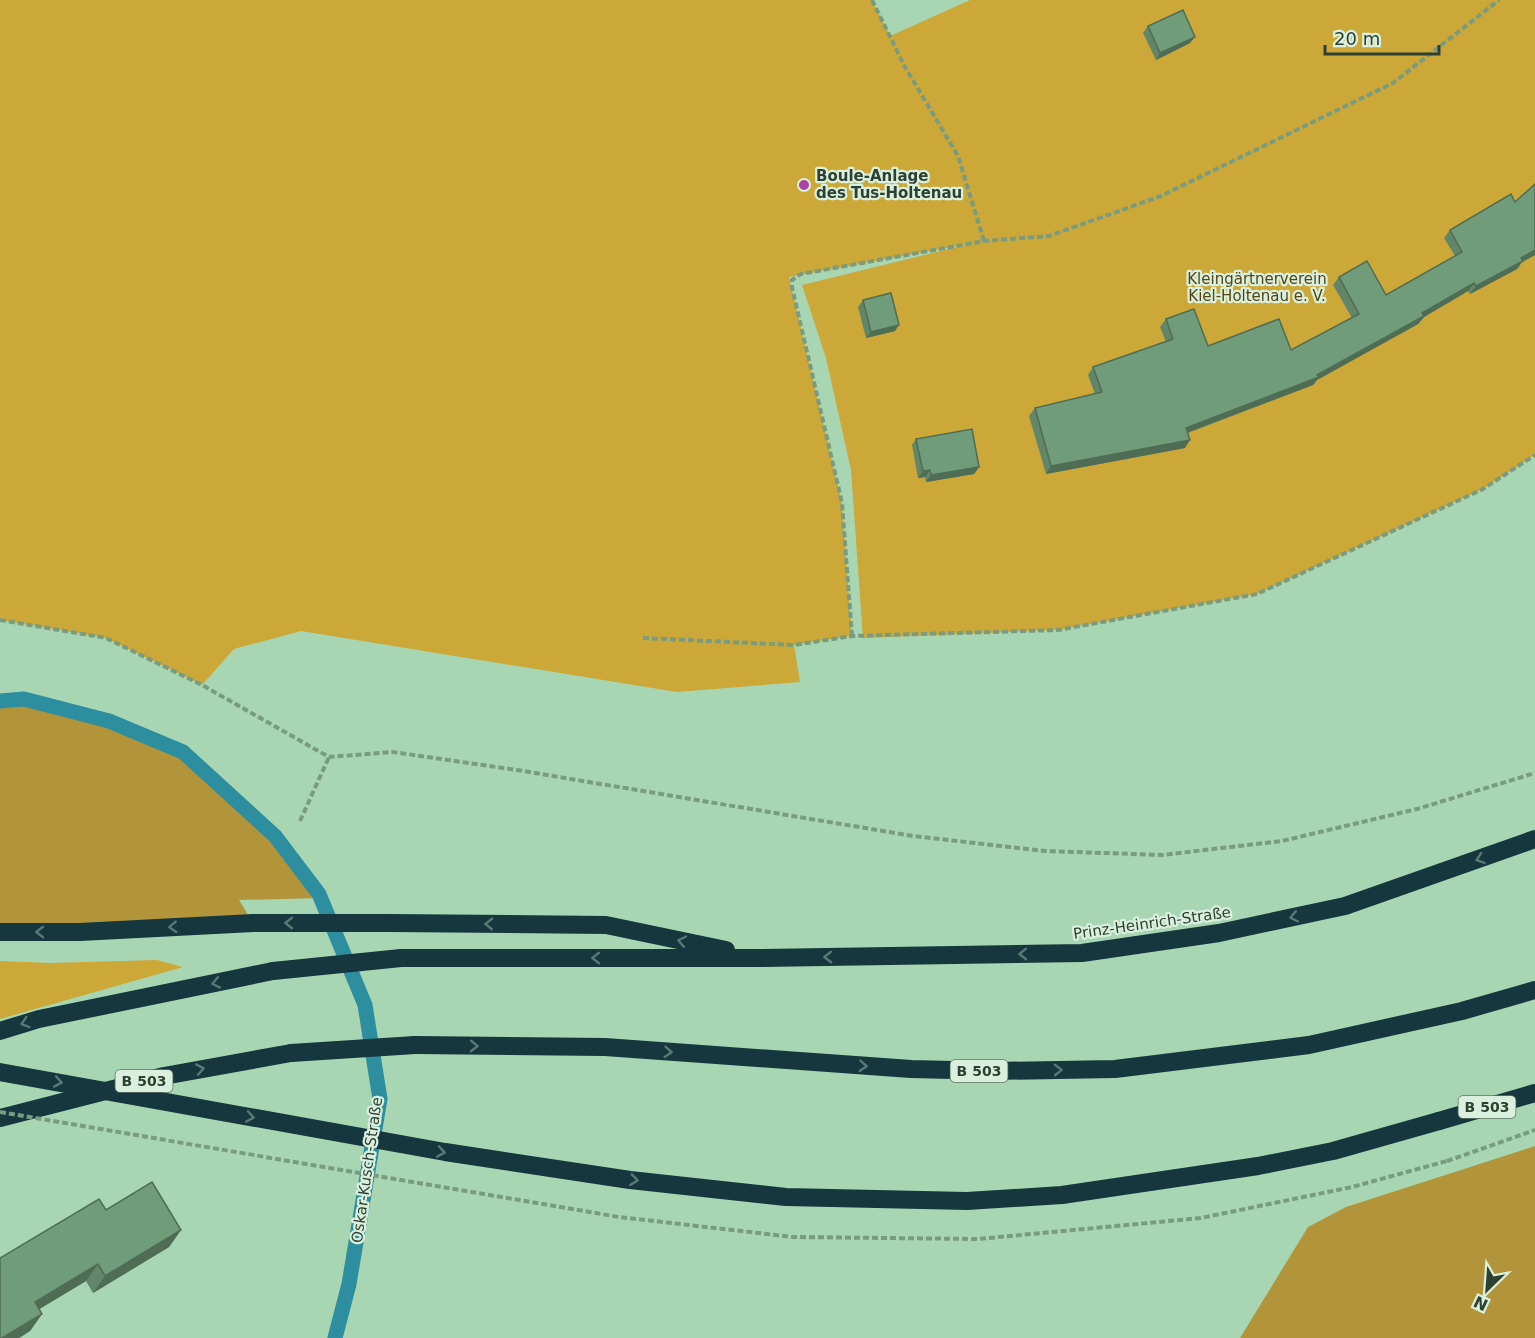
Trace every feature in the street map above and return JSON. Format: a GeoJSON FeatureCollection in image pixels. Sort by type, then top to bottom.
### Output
{"type":"FeatureCollection","features":[{"type":"Feature","properties":{"kind":"highway","name":"Prinz-Heinrich-Straße"},"geometry":{"type":"LineString","coordinates":[[760,958],[1082,954],[1220,933],[1345,906],[1535,839]]}},
{"type":"Feature","properties":{"kind":"highway"},"geometry":{"type":"LineString","coordinates":[[0,932],[80,932],[253,923],[606,925],[760,958]]}},
{"type":"Feature","properties":{"kind":"highway"},"geometry":{"type":"LineString","coordinates":[[0,1031],[39,1018],[273,971],[401,958],[760,958]]}},
{"type":"Feature","properties":{"kind":"highway","name":"B 503"},"geometry":{"type":"LineString","coordinates":[[0,1118],[164,1076],[291,1053],[415,1045],[605,1047],[911,1069],[995,1071],[1115,1068],[1309,1045],[1462,1011],[1535,990]]}},
{"type":"Feature","properties":{"kind":"highway","name":"B 503"},"geometry":{"type":"LineString","coordinates":[[0,1072],[445,1152],[630,1180],[786,1197],[967,1201],[1062,1195],[1258,1166],[1333,1151],[1535,1093]]}},
{"type":"Feature","properties":{"kind":"street","name":"Oskar-Kusch-Straße"},"geometry":{"type":"LineString","coordinates":[[0,701],[24,699],[109,721],[183,752],[275,836],[319,894],[365,1005],[380,1099],[354,1253],[335,1338]]}},
{"type":"Feature","properties":{"kind":"path"},"geometry":{"type":"LineString","coordinates":[[872,0],[905,67],[957,156],[984,241]]}},
{"type":"Feature","properties":{"kind":"path"},"geometry":{"type":"LineString","coordinates":[[852,636],[842,503],[792,287],[792,278],[801,274],[984,241],[1049,236],[1161,196],[1393,83],[1499,0]]}},
{"type":"Feature","properties":{"kind":"path"},"geometry":{"type":"LineString","coordinates":[[643,638],[794,645],[852,636],[1058,630],[1257,594],[1483,489],[1535,455]]}},
{"type":"Feature","properties":{"kind":"path"},"geometry":{"type":"LineString","coordinates":[[0,620],[106,638],[202,685],[328,757],[393,752],[517,770],[913,836],[1045,851],[1162,855],[1282,841],[1417,809],[1535,774]]}},
{"type":"Feature","properties":{"kind":"path"},"geometry":{"type":"LineString","coordinates":[[1447,1161],[1535,1130]]}},
{"type":"Feature","properties":{"kind":"green space","name":"Kleingärtnerverein Kiel-Holtenau e. V."},"geometry":{"type":"Polygon","coordinates":[[[0,0],[872,0],[890,36],[970,0],[1535,0],[1535,455],[1483,489],[1257,594],[1058,630],[863,638],[851,470],[826,358],[802,285],[969,244],[789,277],[842,503],[852,636],[794,645],[800,682],[677,692],[301,631],[234,649],[202,685],[106,638],[0,620],[0,0]]]}},
{"type":"Feature","properties":{"kind":"green space"},"geometry":{"type":"Polygon","coordinates":[[[157,960],[183,967],[0,1019],[0,961],[50,963],[157,960]]]}},
{"type":"Feature","properties":{"kind":"shaded area"},"geometry":{"type":"Polygon","coordinates":[[[24,699],[183,752],[275,836],[320,898],[239,900],[253,923],[0,932],[0,701],[24,699]]]}},
{"type":"Feature","properties":{"kind":"shaded area"},"geometry":{"type":"Polygon","coordinates":[[[1535,1146],[1535,1338],[1240,1338],[1308,1227],[1346,1207],[1535,1146]]]}},
{"type":"Feature","properties":{"kind":"building"},"geometry":{"type":"Polygon","coordinates":[[[1183,10],[1195,37],[1160,53],[1148,26],[1183,10]]]}},
{"type":"Feature","properties":{"kind":"building"},"geometry":{"type":"Polygon","coordinates":[[[1535,184],[1535,250],[1521,258],[1523,261],[1476,286],[1474,283],[1422,313],[1424,316],[1317,375],[1319,377],[1186,428],[1190,440],[1051,466],[1035,408],[1102,392],[1093,367],[1173,339],[1166,319],[1194,309],[1208,346],[1279,319],[1291,350],[1359,314],[1339,277],[1367,261],[1386,295],[1462,252],[1450,230],[1511,194],[1515,202],[1535,184]]]}},
{"type":"Feature","properties":{"kind":"building"},"geometry":{"type":"Polygon","coordinates":[[[891,293],[899,325],[871,332],[863,300],[891,293]]]}},
{"type":"Feature","properties":{"kind":"building"},"geometry":{"type":"Polygon","coordinates":[[[972,429],[979,467],[931,475],[930,470],[923,471],[916,439],[972,429]]]}},
{"type":"Feature","properties":{"kind":"building"},"geometry":{"type":"Polygon","coordinates":[[[152,1182],[181,1230],[105,1276],[98,1264],[35,1302],[42,1314],[0,1338],[0,1258],[99,1199],[106,1210],[152,1182]]]}},
{"type":"Feature","properties":{"kind":"place","name":"Boule-Anlage des Tus-Holtenau"},"geometry":{"type":"Point","coordinates":[804,185]}}]}
